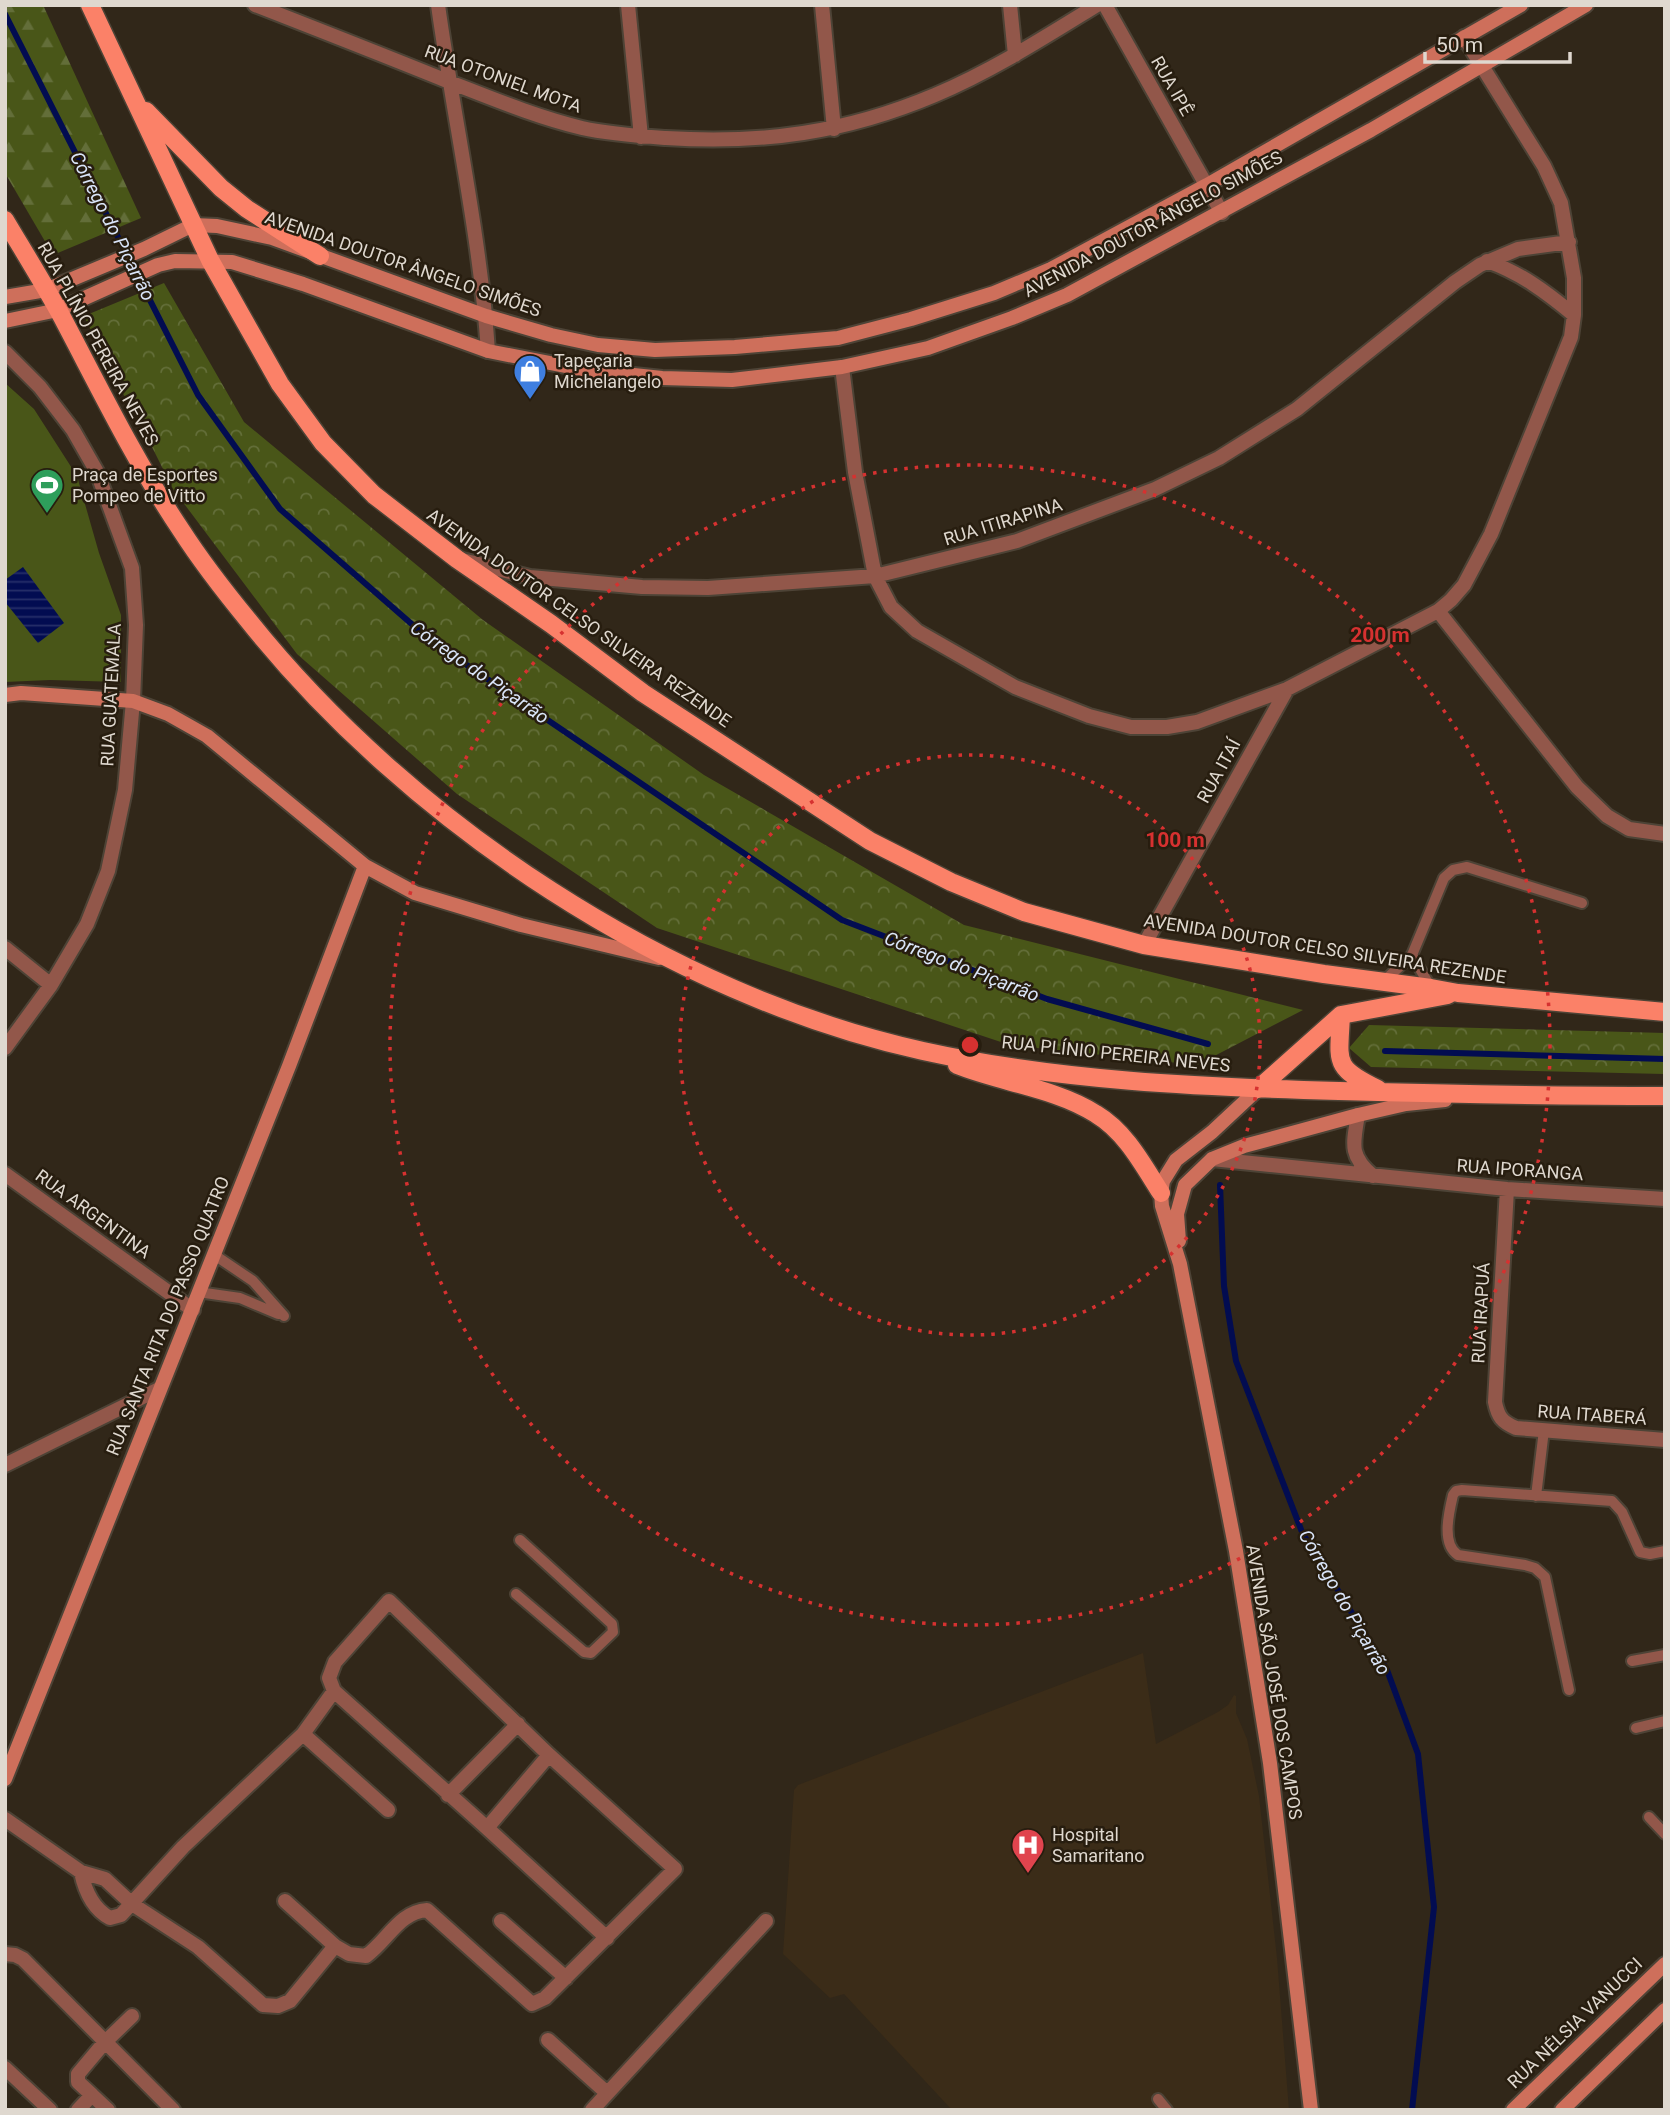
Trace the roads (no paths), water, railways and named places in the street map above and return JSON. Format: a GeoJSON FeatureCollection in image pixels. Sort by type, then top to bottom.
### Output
{"type":"FeatureCollection","features":[{"type":"Feature","properties":{"kind":"main road","name":"AVENIDA DOUTOR CELSO SILVEIRA REZENDE"},"geometry":{"type":"LineString","coordinates":[[90,5],[210,260],[280,384],[323,443],[374,495],[457,559],[551,624],[643,693],[870,841],[951,882],[1024,912],[1144,945],[1458,993],[1665,1012]]}},
{"type":"Feature","properties":{"kind":"main road","name":"AVENIDA DOUTOR ÂNGELO SIMÕES"},"geometry":{"type":"LineString","coordinates":[[193,225],[237,229],[272,238],[486,316],[551,335],[598,345],[655,350],[735,347],[838,338],[994,293],[1051,269],[1207,185],[1521,5]]}},
{"type":"Feature","properties":{"kind":"main road","name":"AVENIDA DOUTOR ÂNGELO SIMÕES"},"geometry":{"type":"LineString","coordinates":[[5,321],[58,310],[158,265],[175,261],[210,260],[232,262],[270,273],[488,351],[586,370],[662,378],[732,380],[842,367],[928,348],[1067,295],[1222,212],[1586,5]]}},
{"type":"Feature","properties":{"kind":"main road"},"geometry":{"type":"LineString","coordinates":[[138,103],[221,188],[257,216],[320,256]]}},
{"type":"Feature","properties":{"kind":"main road","name":"RUA PLÍNIO PEREIRA NEVES"},"geometry":{"type":"LineString","coordinates":[[5,220],[58,310],[125,437],[181,531],[249,622],[313,695],[363,745],[422,797],[533,879],[674,962],[794,1012],[922,1051],[1035,1072],[1258,1089],[1665,1096]]}},
{"type":"Feature","properties":{"kind":"main road"},"geometry":{"type":"LineString","coordinates":[[5,296],[46,290],[144,249],[193,225]]}},
{"type":"Feature","properties":{"kind":"main road"},"geometry":{"type":"LineString","coordinates":[[5,695],[21,693],[133,701],[168,714],[207,736],[365,866],[415,893],[521,925],[674,962]]}},
{"type":"Feature","properties":{"kind":"main road","name":"RUA SANTA RITA DO PASSO QUATRO"},"geometry":{"type":"LineString","coordinates":[[5,1779],[159,1389],[193,1310],[365,866]]}},
{"type":"Feature","properties":{"kind":"main road"},"geometry":{"type":"LineString","coordinates":[[1161,1194],[1163,1181],[1176,1160],[1212,1132],[1341,1015],[1458,993]]}},
{"type":"Feature","properties":{"kind":"main road"},"geometry":{"type":"LineString","coordinates":[[1341,1015],[1341,1064],[1352,1077],[1384,1092]]}},
{"type":"Feature","properties":{"kind":"main road"},"geometry":{"type":"LineString","coordinates":[[922,1051],[982,1074],[1048,1093],[1097,1114],[1131,1147],[1161,1194]]}},
{"type":"Feature","properties":{"kind":"main road","name":"AVENIDA SÃO JOSÉ DOS CAMPOS"},"geometry":{"type":"LineString","coordinates":[[1180,1264],[1177,1214],[1180,1196],[1193,1174],[1212,1159],[1244,1146],[1358,1115],[1406,1104],[1486,1095]]}},
{"type":"Feature","properties":{"kind":"main road","name":"AVENIDA SÃO JOSÉ DOS CAMPOS"},"geometry":{"type":"LineString","coordinates":[[1161,1194],[1162,1206],[1180,1264],[1236,1551],[1270,1763],[1311,2110]]}},
{"type":"Feature","properties":{"kind":"main road","name":"RUA NÉLSIA VANUCCI"},"geometry":{"type":"LineString","coordinates":[[1513,2110],[1665,1964]]}},
{"type":"Feature","properties":{"kind":"main road"},"geometry":{"type":"LineString","coordinates":[[1562,2110],[1665,2010]]}},
{"type":"Feature","properties":{"kind":"street","name":"RUA OTONIEL MOTA"},"geometry":{"type":"LineString","coordinates":[[255,5],[505,104],[583,128],[641,137],[717,142],[794,136],[834,129],[894,110],[937,94],[1015,55],[1097,5]]}},
{"type":"Feature","properties":{"kind":"street"},"geometry":{"type":"LineString","coordinates":[[438,5],[468,190],[486,316],[488,351]]}},
{"type":"Feature","properties":{"kind":"street"},"geometry":{"type":"LineString","coordinates":[[628,5],[641,137]]}},
{"type":"Feature","properties":{"kind":"street"},"geometry":{"type":"LineString","coordinates":[[822,5],[834,129]]}},
{"type":"Feature","properties":{"kind":"street"},"geometry":{"type":"LineString","coordinates":[[1010,5],[1015,55]]}},
{"type":"Feature","properties":{"kind":"street","name":"RUA IPÊ"},"geometry":{"type":"LineString","coordinates":[[1105,5],[1222,212]]}},
{"type":"Feature","properties":{"kind":"street"},"geometry":{"type":"LineString","coordinates":[[842,367],[855,472],[875,576],[891,607],[918,631],[1015,687],[1089,716],[1131,727],[1167,727],[1197,722],[1287,689],[1438,611],[1464,585],[1491,534],[1571,337],[1574,315],[1574,278],[1561,204],[1544,166],[1464,37]]}},
{"type":"Feature","properties":{"kind":"street","name":"RUA ITIRAPINA"},"geometry":{"type":"LineString","coordinates":[[457,559],[530,577],[642,587],[708,588],[875,576],[1017,541],[1155,489],[1219,458],[1297,409],[1455,282],[1487,261],[1518,249],[1569,242]]}},
{"type":"Feature","properties":{"kind":"street"},"geometry":{"type":"LineString","coordinates":[[1487,261],[1512,270],[1530,281],[1574,315]]}},
{"type":"Feature","properties":{"kind":"street","name":"RUA GUATEMALA"},"geometry":{"type":"LineString","coordinates":[[5,352],[40,387],[74,430],[97,472],[132,568],[136,625],[125,790],[108,871],[87,924],[51,985],[5,1048]]}},
{"type":"Feature","properties":{"kind":"street"},"geometry":{"type":"LineString","coordinates":[[1438,611],[1577,788],[1607,816],[1629,829],[1665,834]]}},
{"type":"Feature","properties":{"kind":"street","name":"RUA ITAÍ"},"geometry":{"type":"LineString","coordinates":[[1144,945],[1287,689]]}},
{"type":"Feature","properties":{"kind":"street"},"geometry":{"type":"LineString","coordinates":[[5,948],[51,985]]}},
{"type":"Feature","properties":{"kind":"street"},"geometry":{"type":"LineString","coordinates":[[1358,1115],[1354,1150],[1361,1166],[1373,1177]]}},
{"type":"Feature","properties":{"kind":"street","name":"RUA IPORANGA"},"geometry":{"type":"LineString","coordinates":[[1212,1159],[1507,1189],[1665,1199]]}},
{"type":"Feature","properties":{"kind":"street","name":"RUA ARGENTINA"},"geometry":{"type":"LineString","coordinates":[[5,1174],[193,1310]]}},
{"type":"Feature","properties":{"kind":"street","name":"RUA IRAPUÁ"},"geometry":{"type":"LineString","coordinates":[[1507,1189],[1495,1402],[1498,1415],[1504,1423],[1516,1428]]}},
{"type":"Feature","properties":{"kind":"street"},"geometry":{"type":"LineString","coordinates":[[5,1465],[159,1389]]}},
{"type":"Feature","properties":{"kind":"street","name":"RUA ITABERÁ"},"geometry":{"type":"LineString","coordinates":[[1516,1428],[1665,1440]]}},
{"type":"Feature","properties":{"kind":"street"},"geometry":{"type":"LineString","coordinates":[[285,1901],[335,1946],[349,1954],[366,1956],[378,1947],[402,1919],[414,1911],[427,1910],[532,2004],[545,1998],[607,1938],[675,1869],[549,1755],[389,1601],[335,1662],[329,1678],[334,1691],[607,1938]]}},
{"type":"Feature","properties":{"kind":"street"},"geometry":{"type":"LineString","coordinates":[[81,1872],[95,1906],[107,1917],[114,1919],[121,1915],[193,1838],[303,1734],[334,1691]]}},
{"type":"Feature","properties":{"kind":"street"},"geometry":{"type":"LineString","coordinates":[[448,1795],[517,1724]]}},
{"type":"Feature","properties":{"kind":"street"},"geometry":{"type":"LineString","coordinates":[[303,1734],[388,1810]]}},
{"type":"Feature","properties":{"kind":"street"},"geometry":{"type":"LineString","coordinates":[[487,1828],[549,1755]]}},
{"type":"Feature","properties":{"kind":"street"},"geometry":{"type":"LineString","coordinates":[[5,1819],[81,1872],[105,1879],[132,1903],[198,1947],[263,2005],[278,2006],[290,2001],[335,1946]]}},
{"type":"Feature","properties":{"kind":"street"},"geometry":{"type":"LineString","coordinates":[[501,1921],[566,1978]]}},
{"type":"Feature","properties":{"kind":"street"},"geometry":{"type":"LineString","coordinates":[[592,2110],[766,1921]]}},
{"type":"Feature","properties":{"kind":"street"},"geometry":{"type":"LineString","coordinates":[[5,1954],[23,1959],[173,2110]]}},
{"type":"Feature","properties":{"kind":"street"},"geometry":{"type":"LineString","coordinates":[[108,2110],[78,2082],[78,2074],[132,2016]]}},
{"type":"Feature","properties":{"kind":"street"},"geometry":{"type":"LineString","coordinates":[[548,2040],[607,2093]]}},
{"type":"Feature","properties":{"kind":"street"},"geometry":{"type":"LineString","coordinates":[[5,2068],[50,2110]]}},
{"type":"Feature","properties":{"kind":"street"},"geometry":{"type":"LineString","coordinates":[[78,2110],[92,2095]]}},
{"type":"Feature","properties":{"kind":"lane"},"geometry":{"type":"LineString","coordinates":[[1383,982],[1412,956],[1444,878],[1453,870],[1467,867],[1582,903]]}},
{"type":"Feature","properties":{"kind":"lane"},"geometry":{"type":"LineString","coordinates":[[1412,956],[1432,988]]}},
{"type":"Feature","properties":{"kind":"lane"},"geometry":{"type":"LineString","coordinates":[[198,1292],[258,1303],[284,1316],[253,1281],[214,1254]]}},
{"type":"Feature","properties":{"kind":"lane"},"geometry":{"type":"LineString","coordinates":[[1536,1496],[1544,1430]]}},
{"type":"Feature","properties":{"kind":"lane"},"geometry":{"type":"LineString","coordinates":[[1569,1690],[1545,1577],[1535,1568],[1525,1565],[1458,1555],[1448,1546],[1451,1501],[1456,1491],[1612,1501],[1622,1513],[1640,1552],[1650,1554],[1665,1551]]}},
{"type":"Feature","properties":{"kind":"lane"},"geometry":{"type":"LineString","coordinates":[[516,1594],[584,1653],[591,1653],[613,1632],[612,1624],[520,1539]]}},
{"type":"Feature","properties":{"kind":"lane"},"geometry":{"type":"LineString","coordinates":[[1632,1661],[1665,1655]]}},
{"type":"Feature","properties":{"kind":"lane"},"geometry":{"type":"LineString","coordinates":[[1636,1728],[1665,1721]]}},
{"type":"Feature","properties":{"kind":"lane"},"geometry":{"type":"LineString","coordinates":[[1649,1816],[1665,1834]]}},
{"type":"Feature","properties":{"kind":"lane"},"geometry":{"type":"LineString","coordinates":[[1158,2099],[1167,2110]]}},
{"type":"Feature","properties":{"kind":"waterway","name":"Córrego do Piçarrão"},"geometry":{"type":"LineString","coordinates":[[5,14],[198,395],[280,509],[430,640],[842,920],[1047,999],[1208,1044]]}},
{"type":"Feature","properties":{"kind":"waterway"},"geometry":{"type":"LineString","coordinates":[[1385,1051],[1665,1059]]}},
{"type":"Feature","properties":{"kind":"waterway","name":"Córrego do Piçarrão"},"geometry":{"type":"LineString","coordinates":[[1220,1185],[1224,1286],[1236,1361],[1302,1532],[1387,1670],[1418,1754],[1434,1907],[1412,2110]]}},
{"type":"Feature","properties":{"kind":"place","name":"Tapeçaria Michelangelo"},"geometry":{"type":"Point","coordinates":[530,401]}},
{"type":"Feature","properties":{"kind":"place","name":"Praça de Esportes Pompeo de Vitto"},"geometry":{"type":"Point","coordinates":[47,515]}},
{"type":"Feature","properties":{"kind":"place","name":"Hospital Samaritano"},"geometry":{"type":"Point","coordinates":[1028,1875]}}]}
